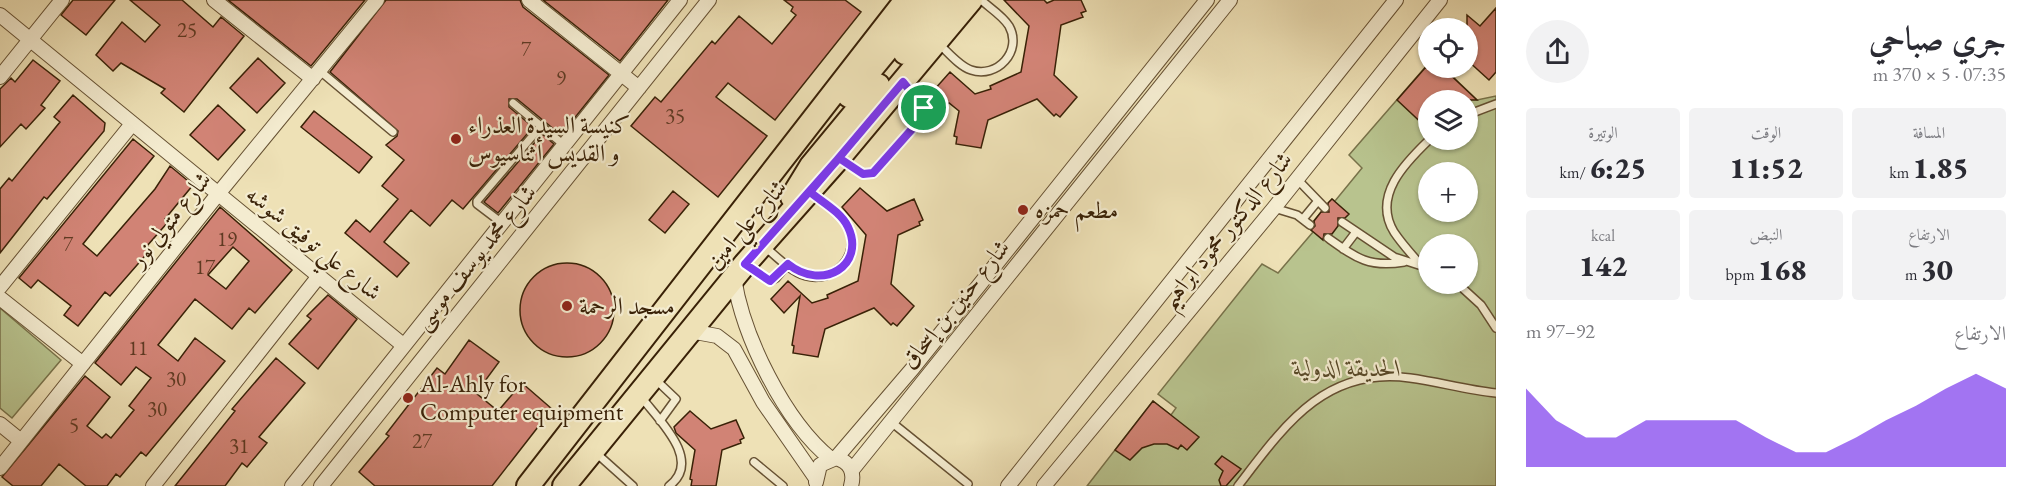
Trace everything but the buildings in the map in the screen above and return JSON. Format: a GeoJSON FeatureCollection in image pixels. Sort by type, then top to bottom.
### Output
{"type":"FeatureCollection","features":[{"type":"Feature","properties":{"kind":"main road","name":"شارع علي امين"},"geometry":{"type":"LineString","coordinates":[[528,486],[906,0]]}},
{"type":"Feature","properties":{"kind":"main road"},"geometry":{"type":"LineString","coordinates":[[720,240],[761,202],[928,0]]}},
{"type":"Feature","properties":{"kind":"main road"},"geometry":{"type":"LineString","coordinates":[[778,225],[811,166],[949,0]]}},
{"type":"Feature","properties":{"kind":"main road","name":"شارع علي امين"},"geometry":{"type":"LineString","coordinates":[[564,486],[762,244],[810,192],[971,0]]}},
{"type":"Feature","properties":{"kind":"street"},"geometry":{"type":"LineString","coordinates":[[0,77],[62,0]]}},
{"type":"Feature","properties":{"kind":"street"},"geometry":{"type":"LineString","coordinates":[[214,0],[317,75]]}},
{"type":"Feature","properties":{"kind":"street","name":"شارع متولي نور"},"geometry":{"type":"LineString","coordinates":[[0,468],[218,194],[377,0]]}},
{"type":"Feature","properties":{"kind":"street"},"geometry":{"type":"LineString","coordinates":[[529,0],[546,5],[639,88]]}},
{"type":"Feature","properties":{"kind":"street","name":"شارع محمد يوسف موسى"},"geometry":{"type":"LineString","coordinates":[[292,486],[680,0]]}},
{"type":"Feature","properties":{"kind":"street","name":"شارع محمد يوسف موسى"},"geometry":{"type":"LineString","coordinates":[[321,486],[709,0]]}},
{"type":"Feature","properties":{"kind":"street","name":"شارع حنين بن إسحاق"},"geometry":{"type":"LineString","coordinates":[[815,482],[820,465],[833,459],[913,369],[1207,0]]}},
{"type":"Feature","properties":{"kind":"street","name":"شارع حنين بن إسحاق"},"geometry":{"type":"LineString","coordinates":[[854,480],[890,421],[1230,0]]}},
{"type":"Feature","properties":{"kind":"street","name":"شارع الدكتور محمود ابراهيم"},"geometry":{"type":"LineString","coordinates":[[1008,486],[1396,0]]}},
{"type":"Feature","properties":{"kind":"street","name":"شارع الدكتور محمود ابراهيم"},"geometry":{"type":"LineString","coordinates":[[1044,486],[1274,208],[1440,0]]}},
{"type":"Feature","properties":{"kind":"street","name":"شارع علي توفيق شوشه"},"geometry":{"type":"LineString","coordinates":[[0,15],[403,345]]}},
{"type":"Feature","properties":{"kind":"street"},"geometry":{"type":"LineString","coordinates":[[0,287],[132,124]]}},
{"type":"Feature","properties":{"kind":"street"},"geometry":{"type":"LineString","coordinates":[[740,271],[738,308],[786,407],[812,441],[833,459],[848,464],[854,480]]}},
{"type":"Feature","properties":{"kind":"street"},"geometry":{"type":"LineString","coordinates":[[153,486],[319,276]]}},
{"type":"Feature","properties":{"kind":"street"},"geometry":{"type":"LineString","coordinates":[[0,298],[83,364]]}},
{"type":"Feature","properties":{"kind":"street"},"geometry":{"type":"LineString","coordinates":[[729,345],[732,333],[746,326]]}},
{"type":"Feature","properties":{"kind":"street"},"geometry":{"type":"LineString","coordinates":[[690,332],[710,334],[729,345],[737,354],[768,409],[815,482]]}},
{"type":"Feature","properties":{"kind":"street"},"geometry":{"type":"LineString","coordinates":[[0,424],[21,441]]}},
{"type":"Feature","properties":{"kind":"lane"},"geometry":{"type":"LineString","coordinates":[[936,42],[969,70],[982,73],[994,70],[1005,62],[1012,51],[1013,38],[1008,25],[981,0]]}},
{"type":"Feature","properties":{"kind":"lane"},"geometry":{"type":"LineString","coordinates":[[317,75],[393,132]]}},
{"type":"Feature","properties":{"kind":"lane"},"geometry":{"type":"LineString","coordinates":[[839,158],[863,174],[873,173],[921,119],[923,103],[903,82]]}},
{"type":"Feature","properties":{"kind":"lane"},"geometry":{"type":"LineString","coordinates":[[513,103],[564,145]]}},
{"type":"Feature","properties":{"kind":"lane"},"geometry":{"type":"LineString","coordinates":[[1478,111],[1496,104]]}},
{"type":"Feature","properties":{"kind":"lane"},"geometry":{"type":"LineString","coordinates":[[502,223],[477,204],[477,201],[541,126]]}},
{"type":"Feature","properties":{"kind":"lane"},"geometry":{"type":"LineString","coordinates":[[1418,258],[1395,233],[1388,217],[1387,201],[1395,179],[1421,150]]}},
{"type":"Feature","properties":{"kind":"lane"},"geometry":{"type":"LineString","coordinates":[[1297,179],[1325,208]]}},
{"type":"Feature","properties":{"kind":"lane"},"geometry":{"type":"LineString","coordinates":[[762,244],[804,275],[818,278],[832,274],[843,266],[850,254],[852,240],[848,226],[839,215],[810,192]]}},
{"type":"Feature","properties":{"kind":"lane"},"geometry":{"type":"LineString","coordinates":[[1303,219],[1317,202]]}},
{"type":"Feature","properties":{"kind":"lane"},"geometry":{"type":"LineString","coordinates":[[1274,208],[1289,212],[1310,225]]}},
{"type":"Feature","properties":{"kind":"lane"},"geometry":{"type":"LineString","coordinates":[[1342,222],[1404,262]]}},
{"type":"Feature","properties":{"kind":"lane"},"geometry":{"type":"LineString","coordinates":[[1342,249],[1356,232]]}},
{"type":"Feature","properties":{"kind":"lane"},"geometry":{"type":"LineString","coordinates":[[1328,238],[1367,263],[1385,265],[1404,262],[1418,265]]}},
{"type":"Feature","properties":{"kind":"lane"},"geometry":{"type":"LineString","coordinates":[[740,271],[770,281],[788,264]]}},
{"type":"Feature","properties":{"kind":"lane"},"geometry":{"type":"LineString","coordinates":[[1470,294],[1482,304],[1496,328]]}},
{"type":"Feature","properties":{"kind":"lane"},"geometry":{"type":"LineString","coordinates":[[1238,486],[1293,418],[1315,399],[1340,386],[1368,378],[1397,376],[1496,393]]}},
{"type":"Feature","properties":{"kind":"lane"},"geometry":{"type":"LineString","coordinates":[[653,377],[676,399],[660,422]]}},
{"type":"Feature","properties":{"kind":"lane"},"geometry":{"type":"LineString","coordinates":[[639,395],[677,444],[682,457],[681,470],[669,486]]}},
{"type":"Feature","properties":{"kind":"lane"},"geometry":{"type":"LineString","coordinates":[[890,421],[968,484]]}},
{"type":"Feature","properties":{"kind":"lane"},"geometry":{"type":"LineString","coordinates":[[593,450],[633,486]]}},
{"type":"Feature","properties":{"kind":"lane"},"geometry":{"type":"LineString","coordinates":[[754,462],[783,486]]}},
{"type":"Feature","properties":{"kind":"green space","name":"الحديقة الدولية"},"geometry":{"type":"Polygon","coordinates":[[[1418,76],[1418,78],[1454,78],[1467,90],[1418,90],[1418,150],[1478,150],[1478,100],[1496,96],[1496,486],[1087,486],[1153,401],[1171,415],[1176,408],[1158,394],[1262,264],[1278,273],[1313,232],[1308,228],[1332,199],[1335,201],[1362,168],[1349,155],[1418,76]]]}},
{"type":"Feature","properties":{"kind":"green space"},"geometry":{"type":"Polygon","coordinates":[[[0,308],[61,360],[12,418],[0,408],[0,308]]]}},
{"type":"Feature","properties":{"kind":"place","name":"كنيسة السيدة العذراء و القديس أثناسيوس"},"geometry":{"type":"Point","coordinates":[456,139]}},
{"type":"Feature","properties":{"kind":"place","name":"مطعم حمزه"},"geometry":{"type":"Point","coordinates":[1023,210]}},
{"type":"Feature","properties":{"kind":"place","name":"مسجد الرحمة"},"geometry":{"type":"Point","coordinates":[567,306]}},
{"type":"Feature","properties":{"kind":"place","name":"Al-Ahly for Computer equipment"},"geometry":{"type":"Point","coordinates":[408,398]}},
{"type":"Feature","properties":{"kind":"route"},"geometry":{"type":"LineString","coordinates":[[924,108],[921,119],[873,173],[863,174],[839,158],[745,264],[766,281],[776,278],[788,264],[804,275],[818,278],[832,274],[843,266],[850,254],[852,240],[848,226],[839,215],[810,192],[839,158],[903,82],[923,103],[924,108]]}}]}
